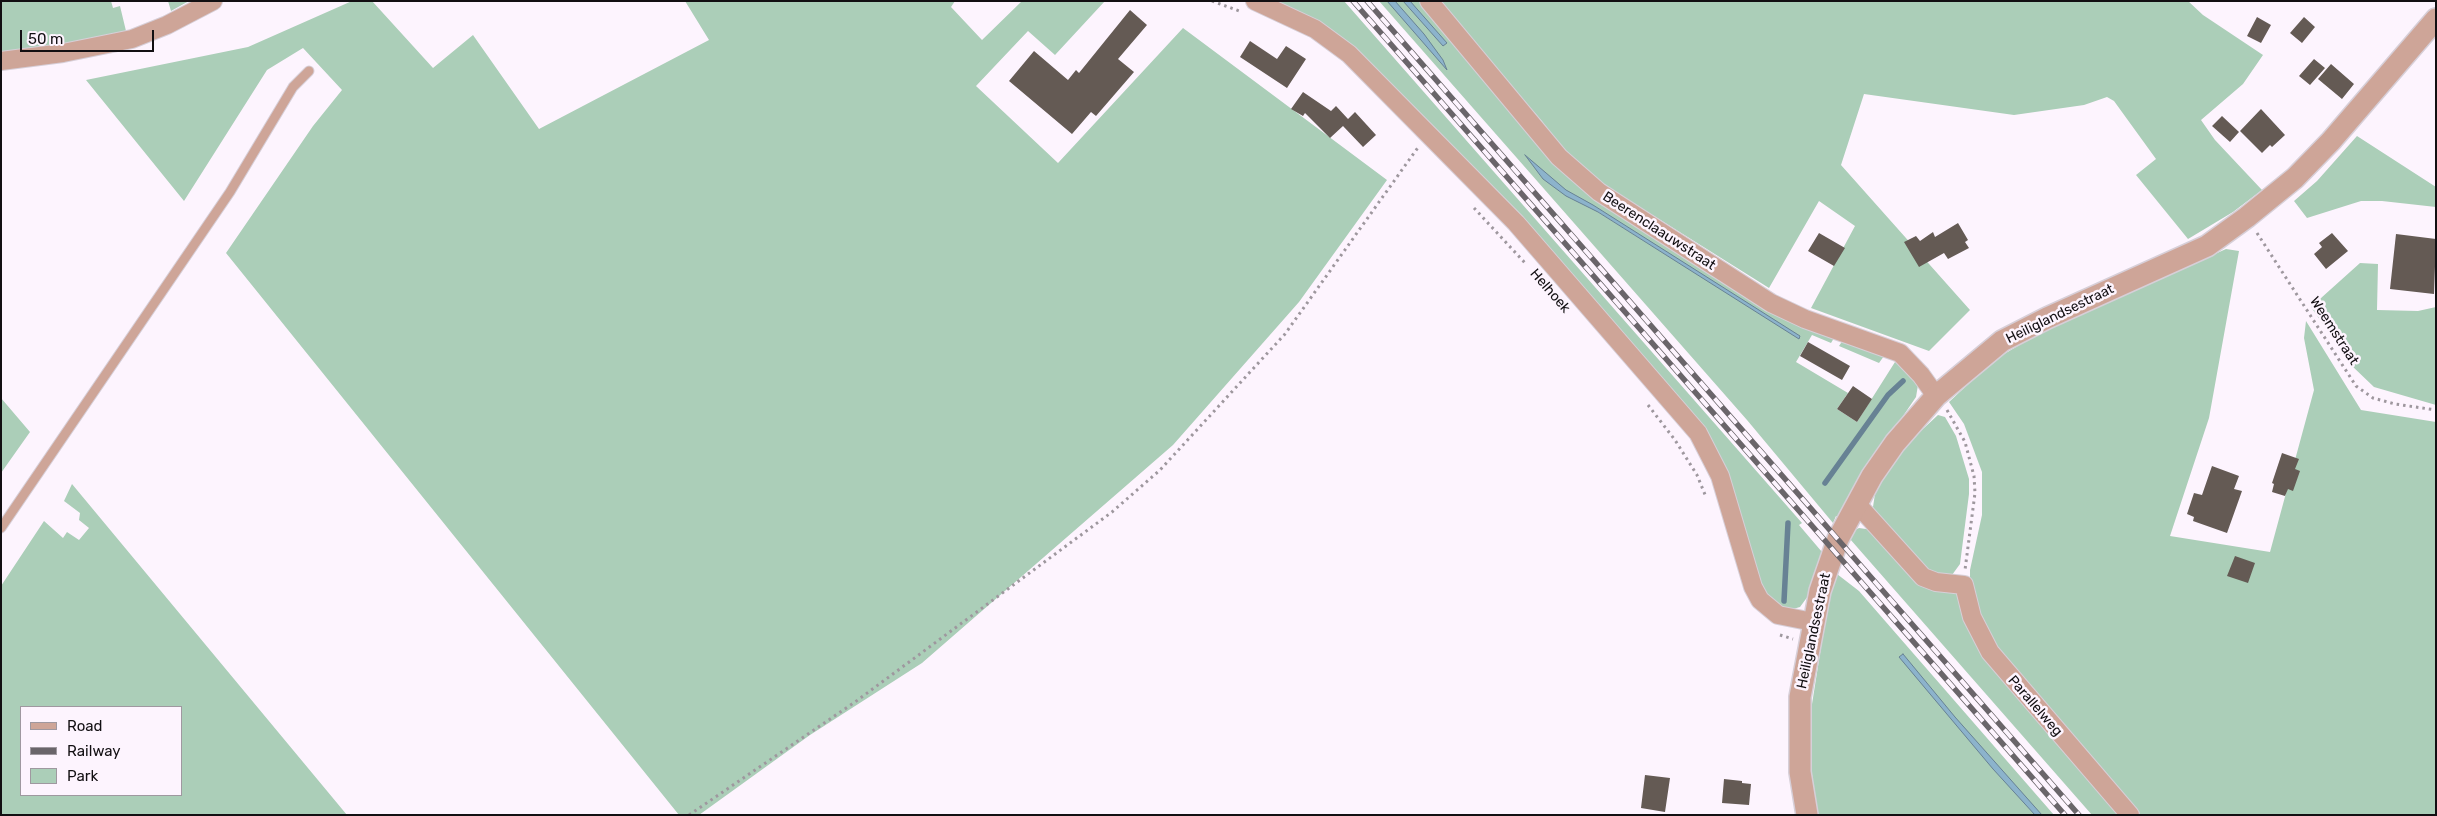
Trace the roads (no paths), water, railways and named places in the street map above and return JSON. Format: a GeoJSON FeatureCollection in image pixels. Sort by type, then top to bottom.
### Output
{"type":"FeatureCollection","features":[{"type":"Feature","properties":{"kind":"street"},"geometry":{"type":"LineString","coordinates":[[1,61],[72,51],[132,39],[167,25],[213,1]]}},
{"type":"Feature","properties":{"kind":"street","name":"Beerenclaauwstraat"},"geometry":{"type":"LineString","coordinates":[[1429,1],[1559,157],[1599,192],[1770,303],[1805,319],[1900,354],[1921,374],[1936,396]]}},
{"type":"Feature","properties":{"kind":"street","name":"Helhoek"},"geometry":{"type":"LineString","coordinates":[[1252,8],[1300,20],[1335,43],[1420,141],[1516,223],[1698,433],[1720,476],[1753,587],[1760,600],[1778,615],[1813,622]]}},
{"type":"Feature","properties":{"kind":"street","name":"Heiliglandsestraat"},"geometry":{"type":"LineString","coordinates":[[1807,815],[1800,772],[1800,697],[1813,622],[1833,550],[1872,476],[1895,443],[1936,396],[2002,341],[2047,318],[2207,246],[2247,217],[2295,178],[2331,141],[2436,19]]}},
{"type":"Feature","properties":{"kind":"street","name":"Parallelweg"},"geometry":{"type":"LineString","coordinates":[[1857,504],[1923,577],[1936,582],[1964,585],[1972,617],[1990,652],[2130,815]]}},
{"type":"Feature","properties":{"kind":"lane"},"geometry":{"type":"LineString","coordinates":[[1,528],[230,192],[293,87],[309,71]]}},
{"type":"Feature","properties":{"kind":"water"},"geometry":{"type":"Polygon","coordinates":[[[1387,1],[1395,1],[1424,34],[1443,60],[1447,70],[1387,1]]]}},
{"type":"Feature","properties":{"kind":"water"},"geometry":{"type":"Polygon","coordinates":[[[1403,1],[1410,1],[1447,43],[1443,46],[1403,1]]]}},
{"type":"Feature","properties":{"kind":"water"},"geometry":{"type":"Polygon","coordinates":[[[1525,155],[1566,190],[1593,205],[1800,336],[1799,339],[1598,212],[1566,196],[1543,179],[1525,155]]]}},
{"type":"Feature","properties":{"kind":"water"},"geometry":{"type":"Polygon","coordinates":[[[1903,654],[1955,717],[2042,815],[2035,815],[1993,769],[1899,657],[1903,654]]]}},
{"type":"Feature","properties":{"kind":"waterway"},"geometry":{"type":"LineString","coordinates":[[1825,483],[1888,395],[1903,381]]}},
{"type":"Feature","properties":{"kind":"waterway"},"geometry":{"type":"LineString","coordinates":[[1784,601],[1788,523]]}},
{"type":"Feature","properties":{"kind":"railway"},"geometry":{"type":"LineString","coordinates":[[1353,1],[2065,815]]}},
{"type":"Feature","properties":{"kind":"railway"},"geometry":{"type":"LineString","coordinates":[[1367,1],[2079,815]]}}]}
